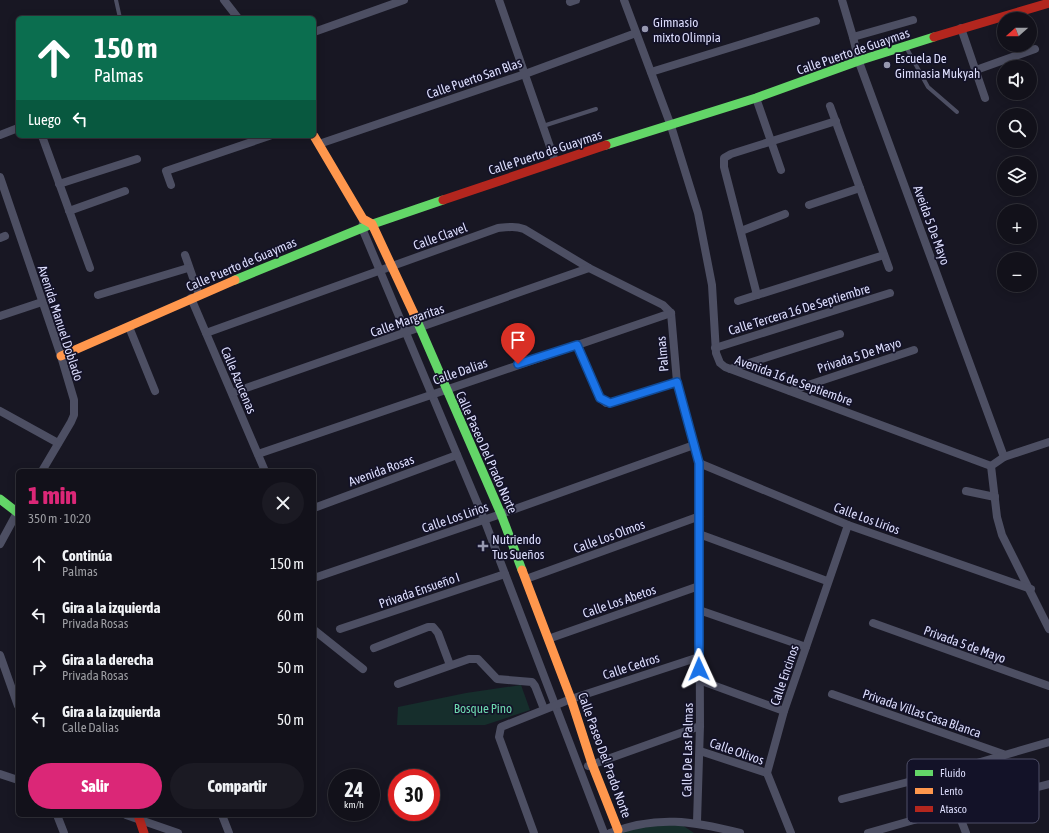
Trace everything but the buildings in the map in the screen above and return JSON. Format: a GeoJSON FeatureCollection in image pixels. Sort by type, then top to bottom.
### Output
{"type":"FeatureCollection","features":[{"type":"Feature","properties":{"kind":"street"},"geometry":{"type":"LineString","coordinates":[[224,0],[236,16]]}},
{"type":"Feature","properties":{"kind":"street"},"geometry":{"type":"LineString","coordinates":[[316,31],[404,0]]}},
{"type":"Feature","properties":{"kind":"street"},"geometry":{"type":"LineString","coordinates":[[499,0],[555,162]]}},
{"type":"Feature","properties":{"kind":"street","name":"Avenida 16 de Septiembre"},"geometry":{"type":"LineString","coordinates":[[624,0],[671,126],[698,213],[712,285],[715,348],[720,363],[730,369],[991,466]]}},
{"type":"Feature","properties":{"kind":"street","name":"Aveida 5 De Mayo"},"geometry":{"type":"LineString","coordinates":[[844,1],[859,62],[1004,457]]}},
{"type":"Feature","properties":{"kind":"street","name":"Calle Puerto de Guaymas"},"geometry":{"type":"LineString","coordinates":[[61,356],[366,224],[756,98],[905,46],[961,28],[1049,3]]}},
{"type":"Feature","properties":{"kind":"street"},"geometry":{"type":"LineString","coordinates":[[853,37],[913,20]]}},
{"type":"Feature","properties":{"kind":"street"},"geometry":{"type":"LineString","coordinates":[[651,72],[816,21]]}},
{"type":"Feature","properties":{"kind":"street"},"geometry":{"type":"LineString","coordinates":[[961,28],[985,98]]}},
{"type":"Feature","properties":{"kind":"street","name":"Calle Puerto San Blas"},"geometry":{"type":"LineString","coordinates":[[319,144],[525,74],[636,33]]}},
{"type":"Feature","properties":{"kind":"street"},"geometry":{"type":"LineString","coordinates":[[976,70],[1026,52]]}},
{"type":"Feature","properties":{"kind":"street"},"geometry":{"type":"LineString","coordinates":[[756,98],[781,170]]}},
{"type":"Feature","properties":{"kind":"street"},"geometry":{"type":"LineString","coordinates":[[830,106],[889,268]]}},
{"type":"Feature","properties":{"kind":"street"},"geometry":{"type":"LineString","coordinates":[[757,295],[724,168],[724,158],[730,154],[771,140],[836,121]]}},
{"type":"Feature","properties":{"kind":"street"},"geometry":{"type":"LineString","coordinates":[[0,135],[16,129]]}},
{"type":"Feature","properties":{"kind":"street"},"geometry":{"type":"LineString","coordinates":[[43,138],[90,268]]}},
{"type":"Feature","properties":{"kind":"street"},"geometry":{"type":"LineString","coordinates":[[171,185],[166,171],[263,138]]}},
{"type":"Feature","properties":{"kind":"street","name":"Calle Paseo Del Prado Norte"},"geometry":{"type":"LineString","coordinates":[[315,138],[392,267],[501,514],[571,699],[614,831]]}},
{"type":"Feature","properties":{"kind":"street"},"geometry":{"type":"LineString","coordinates":[[59,184],[137,159]]}},
{"type":"Feature","properties":{"kind":"street","name":"Avenida Manuel Doblado"},"geometry":{"type":"LineString","coordinates":[[0,177],[61,356],[74,408],[71,422],[43,469]]}},
{"type":"Feature","properties":{"kind":"street"},"geometry":{"type":"LineString","coordinates":[[809,205],[860,188]]}},
{"type":"Feature","properties":{"kind":"street"},"geometry":{"type":"LineString","coordinates":[[69,211],[125,191]]}},
{"type":"Feature","properties":{"kind":"street"},"geometry":{"type":"LineString","coordinates":[[741,231],[785,214]]}},
{"type":"Feature","properties":{"kind":"street"},"geometry":{"type":"LineString","coordinates":[[366,224],[381,271],[484,519],[557,706],[604,833]]}},
{"type":"Feature","properties":{"kind":"street","name":"Calle Clavel"},"geometry":{"type":"LineString","coordinates":[[206,333],[498,228],[516,227],[589,268],[663,305],[671,313]]}},
{"type":"Feature","properties":{"kind":"street"},"geometry":{"type":"LineString","coordinates":[[738,301],[884,255]]}},
{"type":"Feature","properties":{"kind":"street","name":"Calle Azucenas"},"geometry":{"type":"LineString","coordinates":[[185,256],[206,333],[264,469]]}},
{"type":"Feature","properties":{"kind":"street"},"geometry":{"type":"LineString","coordinates":[[98,295],[188,268]]}},
{"type":"Feature","properties":{"kind":"street","name":"Calle Margaritas"},"geometry":{"type":"LineString","coordinates":[[232,392],[406,333],[589,268]]}},
{"type":"Feature","properties":{"kind":"street","name":"Calle Tercera 16 De Septiembre"},"geometry":{"type":"LineString","coordinates":[[715,348],[890,293]]}},
{"type":"Feature","properties":{"kind":"street"},"geometry":{"type":"LineString","coordinates":[[0,316],[42,302]]}},
{"type":"Feature","properties":{"kind":"street","name":"Calle Dalias"},"geometry":{"type":"LineString","coordinates":[[258,454],[671,313]]}},
{"type":"Feature","properties":{"kind":"street","name":"Palmas"},"geometry":{"type":"LineString","coordinates":[[671,313],[677,382],[699,463]]}},
{"type":"Feature","properties":{"kind":"street"},"geometry":{"type":"LineString","coordinates":[[129,327],[155,391]]}},
{"type":"Feature","properties":{"kind":"street"},"geometry":{"type":"LineString","coordinates":[[730,369],[840,334]]}},
{"type":"Feature","properties":{"kind":"street"},"geometry":{"type":"LineString","coordinates":[[577,345],[600,398],[606,403],[618,401],[677,382]]}},
{"type":"Feature","properties":{"kind":"street","name":"Privada 5 De Mayo"},"geometry":{"type":"LineString","coordinates":[[790,391],[914,350]]}},
{"type":"Feature","properties":{"kind":"street"},"geometry":{"type":"LineString","coordinates":[[0,411],[58,443]]}},
{"type":"Feature","properties":{"kind":"street"},"geometry":{"type":"LineString","coordinates":[[1049,442],[1004,457],[991,466],[997,517],[1002,535],[1049,629]]}},
{"type":"Feature","properties":{"kind":"street","name":"Calle Los Lirios"},"geometry":{"type":"LineString","coordinates":[[316,577],[694,446]]}},
{"type":"Feature","properties":{"kind":"street","name":"Avenida Rosas"},"geometry":{"type":"LineString","coordinates":[[316,507],[457,456]]}},
{"type":"Feature","properties":{"kind":"street","name":"Calle Los Lirios"},"geometry":{"type":"LineString","coordinates":[[699,463],[848,525],[1030,589]]}},
{"type":"Feature","properties":{"kind":"street","name":"Calle De Las Palmas"},"geometry":{"type":"LineString","coordinates":[[699,463],[700,516],[698,586],[700,823]]}},
{"type":"Feature","properties":{"kind":"street"},"geometry":{"type":"LineString","coordinates":[[966,492],[995,497]]}},
{"type":"Feature","properties":{"kind":"street"},"geometry":{"type":"LineString","coordinates":[[0,500],[16,511]]}},
{"type":"Feature","properties":{"kind":"street"},"geometry":{"type":"LineString","coordinates":[[0,544],[16,516]]}},
{"type":"Feature","properties":{"kind":"street","name":"Calle Los Olmos"},"geometry":{"type":"LineString","coordinates":[[526,579],[700,516]]}},
{"type":"Feature","properties":{"kind":"street","name":"Calle Encinos"},"geometry":{"type":"LineString","coordinates":[[766,773],[784,710],[827,581],[848,525]]}},
{"type":"Feature","properties":{"kind":"street"},"geometry":{"type":"LineString","coordinates":[[699,534],[827,581]]}},
{"type":"Feature","properties":{"kind":"street","name":"Privada Ensueño I"},"geometry":{"type":"LineString","coordinates":[[340,629],[505,574]]}},
{"type":"Feature","properties":{"kind":"street","name":"Calle Los Abetos"},"geometry":{"type":"LineString","coordinates":[[548,639],[698,586]]}},
{"type":"Feature","properties":{"kind":"street"},"geometry":{"type":"LineString","coordinates":[[699,610],[806,647]]}},
{"type":"Feature","properties":{"kind":"street","name":"Privada 5 de Mayo"},"geometry":{"type":"LineString","coordinates":[[873,623],[1049,686]]}},
{"type":"Feature","properties":{"kind":"street"},"geometry":{"type":"LineString","coordinates":[[374,648],[428,627],[434,627],[438,633],[450,665]]}},
{"type":"Feature","properties":{"kind":"street"},"geometry":{"type":"LineString","coordinates":[[316,632],[363,669]]}},
{"type":"Feature","properties":{"kind":"street"},"geometry":{"type":"LineString","coordinates":[[0,655],[16,700]]}},
{"type":"Feature","properties":{"kind":"street","name":"Calle Cedros"},"geometry":{"type":"LineString","coordinates":[[534,833],[499,732],[501,727],[544,709],[557,706],[571,699],[699,657]]}},
{"type":"Feature","properties":{"kind":"street"},"geometry":{"type":"LineString","coordinates":[[398,684],[469,659],[478,659],[497,679],[506,681],[526,680],[532,682],[544,709]]}},
{"type":"Feature","properties":{"kind":"street"},"geometry":{"type":"LineString","coordinates":[[699,680],[784,710]]}},
{"type":"Feature","properties":{"kind":"street","name":"Privada Villas Casa Blanca"},"geometry":{"type":"LineString","coordinates":[[832,694],[1004,754]]}},
{"type":"Feature","properties":{"kind":"street","name":"Calle Olivos"},"geometry":{"type":"LineString","coordinates":[[580,769],[700,726]]}},
{"type":"Feature","properties":{"kind":"street"},"geometry":{"type":"LineString","coordinates":[[988,759],[1049,742]]}},
{"type":"Feature","properties":{"kind":"street","name":"Calle Olivos"},"geometry":{"type":"LineString","coordinates":[[700,751],[766,773]]}},
{"type":"Feature","properties":{"kind":"street"},"geometry":{"type":"LineString","coordinates":[[766,773],[790,833]]}},
{"type":"Feature","properties":{"kind":"street"},"geometry":{"type":"LineString","coordinates":[[0,774],[16,779]]}},
{"type":"Feature","properties":{"kind":"street"},"geometry":{"type":"LineString","coordinates":[[842,799],[907,782]]}},
{"type":"Feature","properties":{"kind":"street"},"geometry":{"type":"LineString","coordinates":[[1039,787],[1049,784]]}},
{"type":"Feature","properties":{"kind":"street"},"geometry":{"type":"LineString","coordinates":[[58,817],[64,833]]}},
{"type":"Feature","properties":{"kind":"street"},"geometry":{"type":"LineString","coordinates":[[139,817],[144,833]]}},
{"type":"Feature","properties":{"kind":"street"},"geometry":{"type":"LineString","coordinates":[[139,817],[178,833]]}},
{"type":"Feature","properties":{"kind":"street"},"geometry":{"type":"LineString","coordinates":[[223,817],[229,833]]}},
{"type":"Feature","properties":{"kind":"street"},"geometry":{"type":"LineString","coordinates":[[614,831],[669,820],[700,823],[740,833]]}},
{"type":"Feature","properties":{"kind":"street"},"geometry":{"type":"LineString","coordinates":[[868,833],[907,822]]}},
{"type":"Feature","properties":{"kind":"street"},"geometry":{"type":"LineString","coordinates":[[700,823],[710,833]]}},
{"type":"Feature","properties":{"kind":"street"},"geometry":{"type":"LineString","coordinates":[[962,823],[966,833]]}},
{"type":"Feature","properties":{"kind":"lane"},"geometry":{"type":"LineString","coordinates":[[116,0],[120,16]]}},
{"type":"Feature","properties":{"kind":"lane"},"geometry":{"type":"LineString","coordinates":[[905,46],[928,87],[957,112]]}},
{"type":"Feature","properties":{"kind":"lane"},"geometry":{"type":"LineString","coordinates":[[543,126],[596,109]]}},
{"type":"Feature","properties":{"kind":"green space","name":"Bosque Pino"},"geometry":{"type":"Polygon","coordinates":[[[521,685],[530,710],[485,725],[397,725],[398,707],[466,693],[521,685]]]}},
{"type":"Feature","properties":{"kind":"green space"},"geometry":{"type":"Polygon","coordinates":[[[676,821],[694,833],[612,833],[676,821]]]}},
{"type":"Feature","properties":{"kind":"traffic: fast"},"geometry":{"type":"LineString","coordinates":[[606,145],[756,98],[861,60],[934,37]]}},
{"type":"Feature","properties":{"kind":"traffic: fast"},"geometry":{"type":"LineString","coordinates":[[235,280],[367,226],[443,200]]}},
{"type":"Feature","properties":{"kind":"traffic: fast"},"geometry":{"type":"LineString","coordinates":[[414,314],[501,514],[522,570]]}},
{"type":"Feature","properties":{"kind":"traffic: fast"},"geometry":{"type":"LineString","coordinates":[[0,499],[16,511]]}},
{"type":"Feature","properties":{"kind":"traffic: slow"},"geometry":{"type":"LineString","coordinates":[[315,138],[363,219],[372,224],[414,314]]}},
{"type":"Feature","properties":{"kind":"traffic: slow"},"geometry":{"type":"LineString","coordinates":[[61,356],[235,280]]}},
{"type":"Feature","properties":{"kind":"traffic: slow"},"geometry":{"type":"LineString","coordinates":[[522,570],[571,699],[592,764],[618,830]]}},
{"type":"Feature","properties":{"kind":"traffic: jam"},"geometry":{"type":"LineString","coordinates":[[934,37],[1049,3]]}},
{"type":"Feature","properties":{"kind":"traffic: jam"},"geometry":{"type":"LineString","coordinates":[[443,200],[606,145]]}},
{"type":"Feature","properties":{"kind":"traffic: jam"},"geometry":{"type":"LineString","coordinates":[[139,817],[144,833]]}},
{"type":"Feature","properties":{"kind":"place","name":"Gimnasio mixto Olimpia"},"geometry":{"type":"Point","coordinates":[645,29]}},
{"type":"Feature","properties":{"kind":"place","name":"Escuela De Gimnasia Mukyah"},"geometry":{"type":"Point","coordinates":[887,65]}},
{"type":"Feature","properties":{"kind":"place","name":"Nutriendo Tus Sueños"},"geometry":{"type":"Point","coordinates":[483,546]}},
{"type":"Feature","properties":{"kind":"route"},"geometry":{"type":"LineString","coordinates":[[518,364],[577,345],[600,398],[606,403],[677,382],[687,414],[699,463],[699,669]]}}]}
